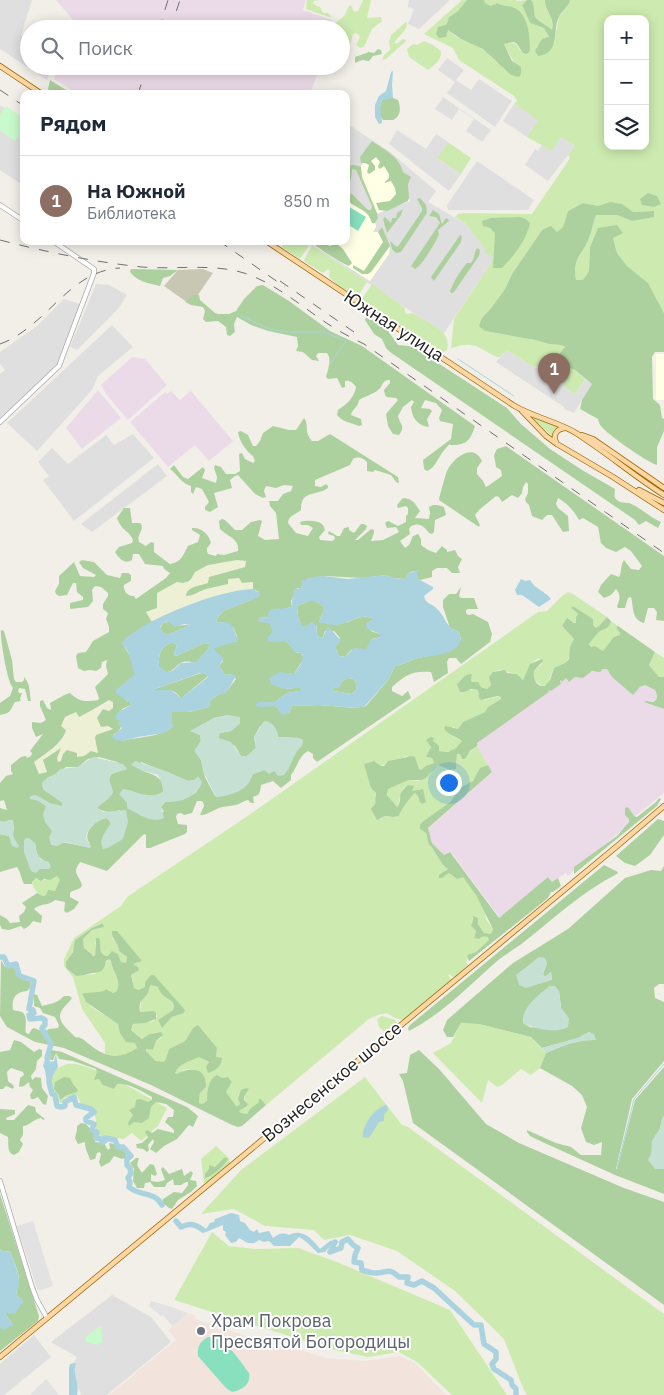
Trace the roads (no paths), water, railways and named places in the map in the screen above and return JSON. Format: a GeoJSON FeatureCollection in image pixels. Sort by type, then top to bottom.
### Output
{"type":"FeatureCollection","features":[{"type":"Feature","properties":{"kind":"main road"},"geometry":{"type":"LineString","coordinates":[[0,66],[36,90]]}},
{"type":"Feature","properties":{"kind":"main road","name":"Южная улица"},"geometry":{"type":"LineString","coordinates":[[272,245],[521,410]]}},
{"type":"Feature","properties":{"kind":"main road"},"geometry":{"type":"LineString","coordinates":[[521,410],[593,439],[664,488]]}},
{"type":"Feature","properties":{"kind":"main road"},"geometry":{"type":"LineString","coordinates":[[521,410],[546,436],[557,444],[664,510]]}},
{"type":"Feature","properties":{"kind":"main road"},"geometry":{"type":"LineString","coordinates":[[557,444],[554,438],[556,432],[562,428],[568,429]]}},
{"type":"Feature","properties":{"kind":"main road"},"geometry":{"type":"LineString","coordinates":[[576,433],[664,496]]}},
{"type":"Feature","properties":{"kind":"main road"},"geometry":{"type":"LineString","coordinates":[[613,477],[664,503]]}},
{"type":"Feature","properties":{"kind":"main road","name":"Вознесенское шоссе"},"geometry":{"type":"LineString","coordinates":[[0,1357],[664,806]]}},
{"type":"Feature","properties":{"kind":"street"},"geometry":{"type":"LineString","coordinates":[[0,205],[20,218]]}},
{"type":"Feature","properties":{"kind":"street"},"geometry":{"type":"LineString","coordinates":[[0,422],[59,366],[92,282],[94,269],[59,245]]}},
{"type":"Feature","properties":{"kind":"street"},"geometry":{"type":"LineString","coordinates":[[0,1181],[32,1288],[47,1318]]}},
{"type":"Feature","properties":{"kind":"water"},"geometry":{"type":"Polygon","coordinates":[[[393,71],[393,98],[382,100],[380,109],[382,123],[379,124],[375,117],[375,105],[379,96],[386,91],[391,72],[393,71]]]}},
{"type":"Feature","properties":{"kind":"water"},"geometry":{"type":"Polygon","coordinates":[[[419,570],[417,573],[418,579],[433,587],[424,596],[425,599],[435,607],[447,624],[459,632],[461,640],[454,649],[443,654],[418,658],[395,666],[389,679],[365,706],[356,708],[319,705],[292,706],[289,713],[282,715],[275,706],[255,706],[258,702],[275,702],[287,693],[301,689],[299,687],[281,688],[271,684],[269,678],[280,672],[294,674],[301,664],[303,655],[294,652],[286,642],[268,641],[267,638],[273,631],[270,624],[257,621],[259,618],[268,617],[271,610],[291,607],[294,589],[300,589],[302,586],[301,581],[324,576],[348,579],[386,575],[405,579],[408,573],[419,570]],[[309,601],[297,606],[298,617],[302,626],[305,627],[312,622],[314,623],[317,635],[321,638],[329,627],[341,641],[335,647],[339,656],[345,657],[354,648],[367,649],[370,640],[380,637],[380,634],[366,628],[366,623],[372,621],[372,618],[362,617],[335,625],[319,622],[323,606],[315,601],[309,601]],[[347,678],[339,687],[334,688],[334,691],[352,694],[356,690],[357,684],[354,679],[347,678]]]}},
{"type":"Feature","properties":{"kind":"water"},"geometry":{"type":"Polygon","coordinates":[[[521,579],[525,581],[530,580],[551,599],[539,607],[522,595],[517,595],[515,590],[521,579]]]}},
{"type":"Feature","properties":{"kind":"water"},"geometry":{"type":"Polygon","coordinates":[[[253,589],[261,594],[259,597],[223,611],[216,620],[218,623],[229,623],[238,639],[215,648],[215,651],[224,658],[219,666],[225,675],[231,674],[236,676],[226,693],[217,695],[210,701],[209,707],[189,712],[172,712],[172,724],[174,726],[164,733],[122,741],[111,737],[122,728],[118,723],[120,721],[115,718],[117,713],[131,705],[130,702],[115,693],[116,690],[135,674],[128,651],[122,644],[123,641],[149,623],[184,607],[222,594],[253,589]],[[169,622],[163,623],[160,627],[163,633],[168,635],[190,625],[184,624],[175,627],[169,622]],[[170,643],[159,656],[159,667],[166,672],[172,671],[181,663],[196,662],[210,644],[204,643],[176,656],[174,654],[177,645],[170,643]],[[200,673],[152,690],[171,690],[180,697],[183,697],[208,677],[206,674],[200,673]]]}},
{"type":"Feature","properties":{"kind":"water"},"geometry":{"type":"Polygon","coordinates":[[[47,1053],[49,1054],[50,1062],[54,1061],[56,1054],[58,1067],[52,1077],[52,1088],[49,1089],[43,1066],[47,1053]]]}},
{"type":"Feature","properties":{"kind":"water"},"geometry":{"type":"Polygon","coordinates":[[[387,1105],[388,1110],[384,1115],[384,1121],[379,1122],[369,1138],[363,1137],[363,1132],[370,1117],[382,1106],[387,1105]]]}},
{"type":"Feature","properties":{"kind":"water"},"geometry":{"type":"Polygon","coordinates":[[[231,1213],[239,1215],[240,1221],[245,1223],[250,1230],[254,1232],[257,1229],[259,1233],[269,1231],[273,1238],[283,1234],[299,1233],[310,1238],[320,1249],[330,1241],[335,1240],[339,1242],[333,1246],[331,1245],[325,1252],[318,1253],[299,1237],[290,1246],[274,1246],[269,1241],[259,1240],[249,1243],[239,1238],[236,1242],[231,1243],[225,1235],[226,1232],[223,1230],[223,1225],[206,1232],[197,1225],[206,1229],[215,1219],[231,1213]]]}},
{"type":"Feature","properties":{"kind":"water"},"geometry":{"type":"Polygon","coordinates":[[[0,1249],[3,1252],[10,1251],[19,1277],[16,1292],[18,1298],[22,1297],[23,1302],[15,1314],[5,1313],[13,1325],[4,1330],[0,1328],[0,1249]]]}},
{"type":"Feature","properties":{"kind":"water"},"geometry":{"type":"Polygon","coordinates":[[[70,1364],[76,1364],[77,1395],[69,1395],[69,1368],[70,1364]]]}},
{"type":"Feature","properties":{"kind":"waterway"},"geometry":{"type":"LineString","coordinates":[[239,315],[269,329],[288,332],[324,332],[346,341],[330,364]]}},
{"type":"Feature","properties":{"kind":"waterway"},"geometry":{"type":"LineString","coordinates":[[458,359],[514,396]]}},
{"type":"Feature","properties":{"kind":"waterway"},"geometry":{"type":"LineString","coordinates":[[0,957],[4,957],[8,966],[16,964],[19,975],[34,981],[29,1009],[33,1010],[34,1013],[29,1015],[30,1019],[42,1018],[45,1020],[45,1025],[42,1028],[51,1044],[47,1058]]}},
{"type":"Feature","properties":{"kind":"waterway"},"geometry":{"type":"LineString","coordinates":[[617,1168],[634,1099],[664,1064]]}},
{"type":"Feature","properties":{"kind":"waterway"},"geometry":{"type":"LineString","coordinates":[[49,1082],[52,1094],[55,1095],[57,1106],[65,1106],[65,1102],[74,1097],[76,1105],[91,1109],[94,1112],[86,1118],[86,1121],[94,1124],[92,1130],[97,1132],[96,1138],[101,1139],[102,1142],[105,1141],[105,1138],[115,1140],[118,1147],[123,1147],[131,1156],[127,1159],[127,1165],[131,1173],[128,1178],[130,1182],[129,1187],[155,1198],[162,1205]]}},
{"type":"Feature","properties":{"kind":"waterway"},"geometry":{"type":"LineString","coordinates":[[176,1221],[181,1227],[192,1225],[203,1230]]}},
{"type":"Feature","properties":{"kind":"waterway"},"geometry":{"type":"LineString","coordinates":[[335,1242],[330,1252],[341,1248],[342,1242],[348,1239],[358,1248],[354,1262],[361,1263],[362,1270],[375,1273],[390,1271],[399,1277],[408,1277],[407,1283],[414,1285],[422,1281],[434,1288],[474,1325],[481,1325],[484,1344],[496,1352],[496,1359],[492,1364],[494,1369],[511,1380],[512,1385],[516,1389],[516,1395]]}},
{"type":"Feature","properties":{"kind":"railway"},"geometry":{"type":"LineString","coordinates":[[162,20],[168,0]]}},
{"type":"Feature","properties":{"kind":"railway"},"geometry":{"type":"LineString","coordinates":[[173,20],[180,0]]}},
{"type":"Feature","properties":{"kind":"railway"},"geometry":{"type":"LineString","coordinates":[[139,90],[144,75]]}},
{"type":"Feature","properties":{"kind":"railway"},"geometry":{"type":"LineString","coordinates":[[0,90],[20,103]]}},
{"type":"Feature","properties":{"kind":"railway"},"geometry":{"type":"LineString","coordinates":[[0,240],[20,245]]}},
{"type":"Feature","properties":{"kind":"railway"},"geometry":{"type":"LineString","coordinates":[[22,245],[106,262],[142,267],[219,268],[255,277],[277,289],[332,327],[364,344],[664,553]]}},
{"type":"Feature","properties":{"kind":"railway"},"geometry":{"type":"LineString","coordinates":[[225,245],[285,287]]}},
{"type":"Feature","properties":{"kind":"railway"},"geometry":{"type":"LineString","coordinates":[[0,344],[17,336],[86,279],[102,271],[120,268]]}},
{"type":"Feature","properties":{"kind":"railway"},"geometry":{"type":"LineString","coordinates":[[280,281],[354,332]]}},
{"type":"Feature","properties":{"kind":"place","name":"На Южной"},"geometry":{"type":"Point","coordinates":[554,394]}},
{"type":"Feature","properties":{"kind":"place","name":"Храм Покрова Пресвятой Богородицы"},"geometry":{"type":"Point","coordinates":[201,1331]}}]}
